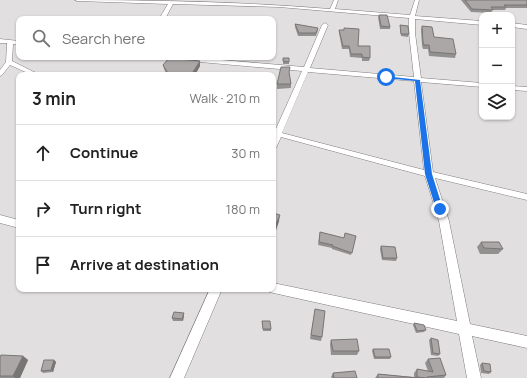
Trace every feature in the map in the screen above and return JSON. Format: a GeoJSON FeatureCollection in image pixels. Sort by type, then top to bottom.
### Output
{"type":"FeatureCollection","features":[{"type":"Feature","properties":{"kind":"street"},"geometry":{"type":"LineString","coordinates":[[77,0],[279,6],[479,23]]}},
{"type":"Feature","properties":{"kind":"street"},"geometry":{"type":"LineString","coordinates":[[332,11],[336,0]]}},
{"type":"Feature","properties":{"kind":"street"},"geometry":{"type":"LineString","coordinates":[[417,0],[412,17],[412,34],[428,174],[444,221],[474,378]]}},
{"type":"Feature","properties":{"kind":"street"},"geometry":{"type":"LineString","coordinates":[[164,16],[172,2]]}},
{"type":"Feature","properties":{"kind":"street"},"geometry":{"type":"LineString","coordinates":[[276,132],[306,69],[324,25]]}},
{"type":"Feature","properties":{"kind":"street"},"geometry":{"type":"LineString","coordinates":[[515,25],[527,27]]}},
{"type":"Feature","properties":{"kind":"street"},"geometry":{"type":"LineString","coordinates":[[0,41],[16,43]]}},
{"type":"Feature","properties":{"kind":"street"},"geometry":{"type":"LineString","coordinates":[[0,74],[9,62],[10,42]]}},
{"type":"Feature","properties":{"kind":"street"},"geometry":{"type":"LineString","coordinates":[[201,60],[479,85]]}},
{"type":"Feature","properties":{"kind":"street"},"geometry":{"type":"LineString","coordinates":[[9,62],[31,72]]}},
{"type":"Feature","properties":{"kind":"street"},"geometry":{"type":"LineString","coordinates":[[515,88],[527,89]]}},
{"type":"Feature","properties":{"kind":"street"},"geometry":{"type":"LineString","coordinates":[[276,134],[428,174],[527,196]]}},
{"type":"Feature","properties":{"kind":"street"},"geometry":{"type":"LineString","coordinates":[[0,219],[16,223]]}},
{"type":"Feature","properties":{"kind":"street"},"geometry":{"type":"LineString","coordinates":[[276,289],[527,342]]}},
{"type":"Feature","properties":{"kind":"street"},"geometry":{"type":"LineString","coordinates":[[177,378],[215,292]]}},
{"type":"Feature","properties":{"kind":"building"},"geometry":{"type":"Polygon","coordinates":[[[465,0],[527,0],[527,5],[504,5],[506,7],[491,7],[493,10],[472,9],[465,0]]]}},
{"type":"Feature","properties":{"kind":"building"},"geometry":{"type":"Polygon","coordinates":[[[379,15],[387,15],[390,27],[381,26],[379,15]]]}},
{"type":"Feature","properties":{"kind":"building"},"geometry":{"type":"Polygon","coordinates":[[[295,24],[318,28],[316,33],[299,33],[295,24]]]}},
{"type":"Feature","properties":{"kind":"building"},"geometry":{"type":"Polygon","coordinates":[[[400,25],[408,26],[409,34],[401,34],[400,25]]]}},
{"type":"Feature","properties":{"kind":"building"},"geometry":{"type":"Polygon","coordinates":[[[422,26],[432,27],[434,37],[453,39],[456,54],[430,52],[429,45],[424,45],[423,42],[422,26]]]}},
{"type":"Feature","properties":{"kind":"building"},"geometry":{"type":"Polygon","coordinates":[[[344,28],[359,29],[358,46],[370,46],[370,58],[362,57],[362,54],[351,54],[349,46],[343,46],[339,30],[344,30],[344,28]]]}},
{"type":"Feature","properties":{"kind":"building"},"geometry":{"type":"Polygon","coordinates":[[[283,58],[289,58],[289,62],[283,61],[283,58]]]}},
{"type":"Feature","properties":{"kind":"building"},"geometry":{"type":"Polygon","coordinates":[[[167,60],[200,61],[193,72],[167,72],[163,65],[167,60]]]}},
{"type":"Feature","properties":{"kind":"building"},"geometry":{"type":"Polygon","coordinates":[[[281,67],[290,67],[289,72],[291,84],[277,84],[281,67]]]}},
{"type":"Feature","properties":{"kind":"building"},"geometry":{"type":"Polygon","coordinates":[[[276,214],[280,215],[276,224],[276,214]]]}},
{"type":"Feature","properties":{"kind":"building"},"geometry":{"type":"Polygon","coordinates":[[[320,232],[344,238],[345,233],[356,236],[352,253],[332,246],[333,245],[319,242],[320,232]]]}},
{"type":"Feature","properties":{"kind":"building"},"geometry":{"type":"Polygon","coordinates":[[[481,242],[499,242],[503,249],[484,248],[481,242]]]}},
{"type":"Feature","properties":{"kind":"building"},"geometry":{"type":"Polygon","coordinates":[[[381,246],[395,247],[397,258],[383,258],[381,246]]]}},
{"type":"Feature","properties":{"kind":"building"},"geometry":{"type":"Polygon","coordinates":[[[315,309],[325,311],[322,337],[311,335],[315,309]]]}},
{"type":"Feature","properties":{"kind":"building"},"geometry":{"type":"Polygon","coordinates":[[[174,312],[184,313],[182,319],[172,318],[174,312]]]}},
{"type":"Feature","properties":{"kind":"building"},"geometry":{"type":"Polygon","coordinates":[[[262,321],[270,321],[271,329],[263,329],[262,321]]]}},
{"type":"Feature","properties":{"kind":"building"},"geometry":{"type":"Polygon","coordinates":[[[414,323],[424,325],[426,330],[417,331],[414,323]]]}},
{"type":"Feature","properties":{"kind":"building"},"geometry":{"type":"Polygon","coordinates":[[[431,338],[438,340],[440,354],[433,353],[431,338]]]}},
{"type":"Feature","properties":{"kind":"building"},"geometry":{"type":"Polygon","coordinates":[[[357,339],[359,351],[333,351],[331,340],[357,339]]]}},
{"type":"Feature","properties":{"kind":"building"},"geometry":{"type":"Polygon","coordinates":[[[373,349],[389,349],[391,357],[375,357],[373,349]]]}},
{"type":"Feature","properties":{"kind":"building"},"geometry":{"type":"Polygon","coordinates":[[[1,355],[23,356],[13,376],[0,376],[1,355]]]}},
{"type":"Feature","properties":{"kind":"building"},"geometry":{"type":"Polygon","coordinates":[[[440,358],[446,375],[427,378],[417,377],[417,369],[433,372],[428,359],[440,358]]]}},
{"type":"Feature","properties":{"kind":"building"},"geometry":{"type":"Polygon","coordinates":[[[44,360],[54,360],[51,370],[41,371],[44,360]]]}},
{"type":"Feature","properties":{"kind":"building"},"geometry":{"type":"Polygon","coordinates":[[[482,363],[490,364],[491,372],[484,371],[482,363]]]}},
{"type":"Feature","properties":{"kind":"building"},"geometry":{"type":"Polygon","coordinates":[[[355,371],[357,378],[334,378],[333,373],[355,371]]]}},
{"type":"Feature","properties":{"kind":"building"},"geometry":{"type":"Polygon","coordinates":[[[378,374],[418,378],[378,378],[378,374]]]}},
{"type":"Feature","properties":{"kind":"route"},"geometry":{"type":"LineString","coordinates":[[386,77],[417,80],[428,174],[440,209]]}}]}
